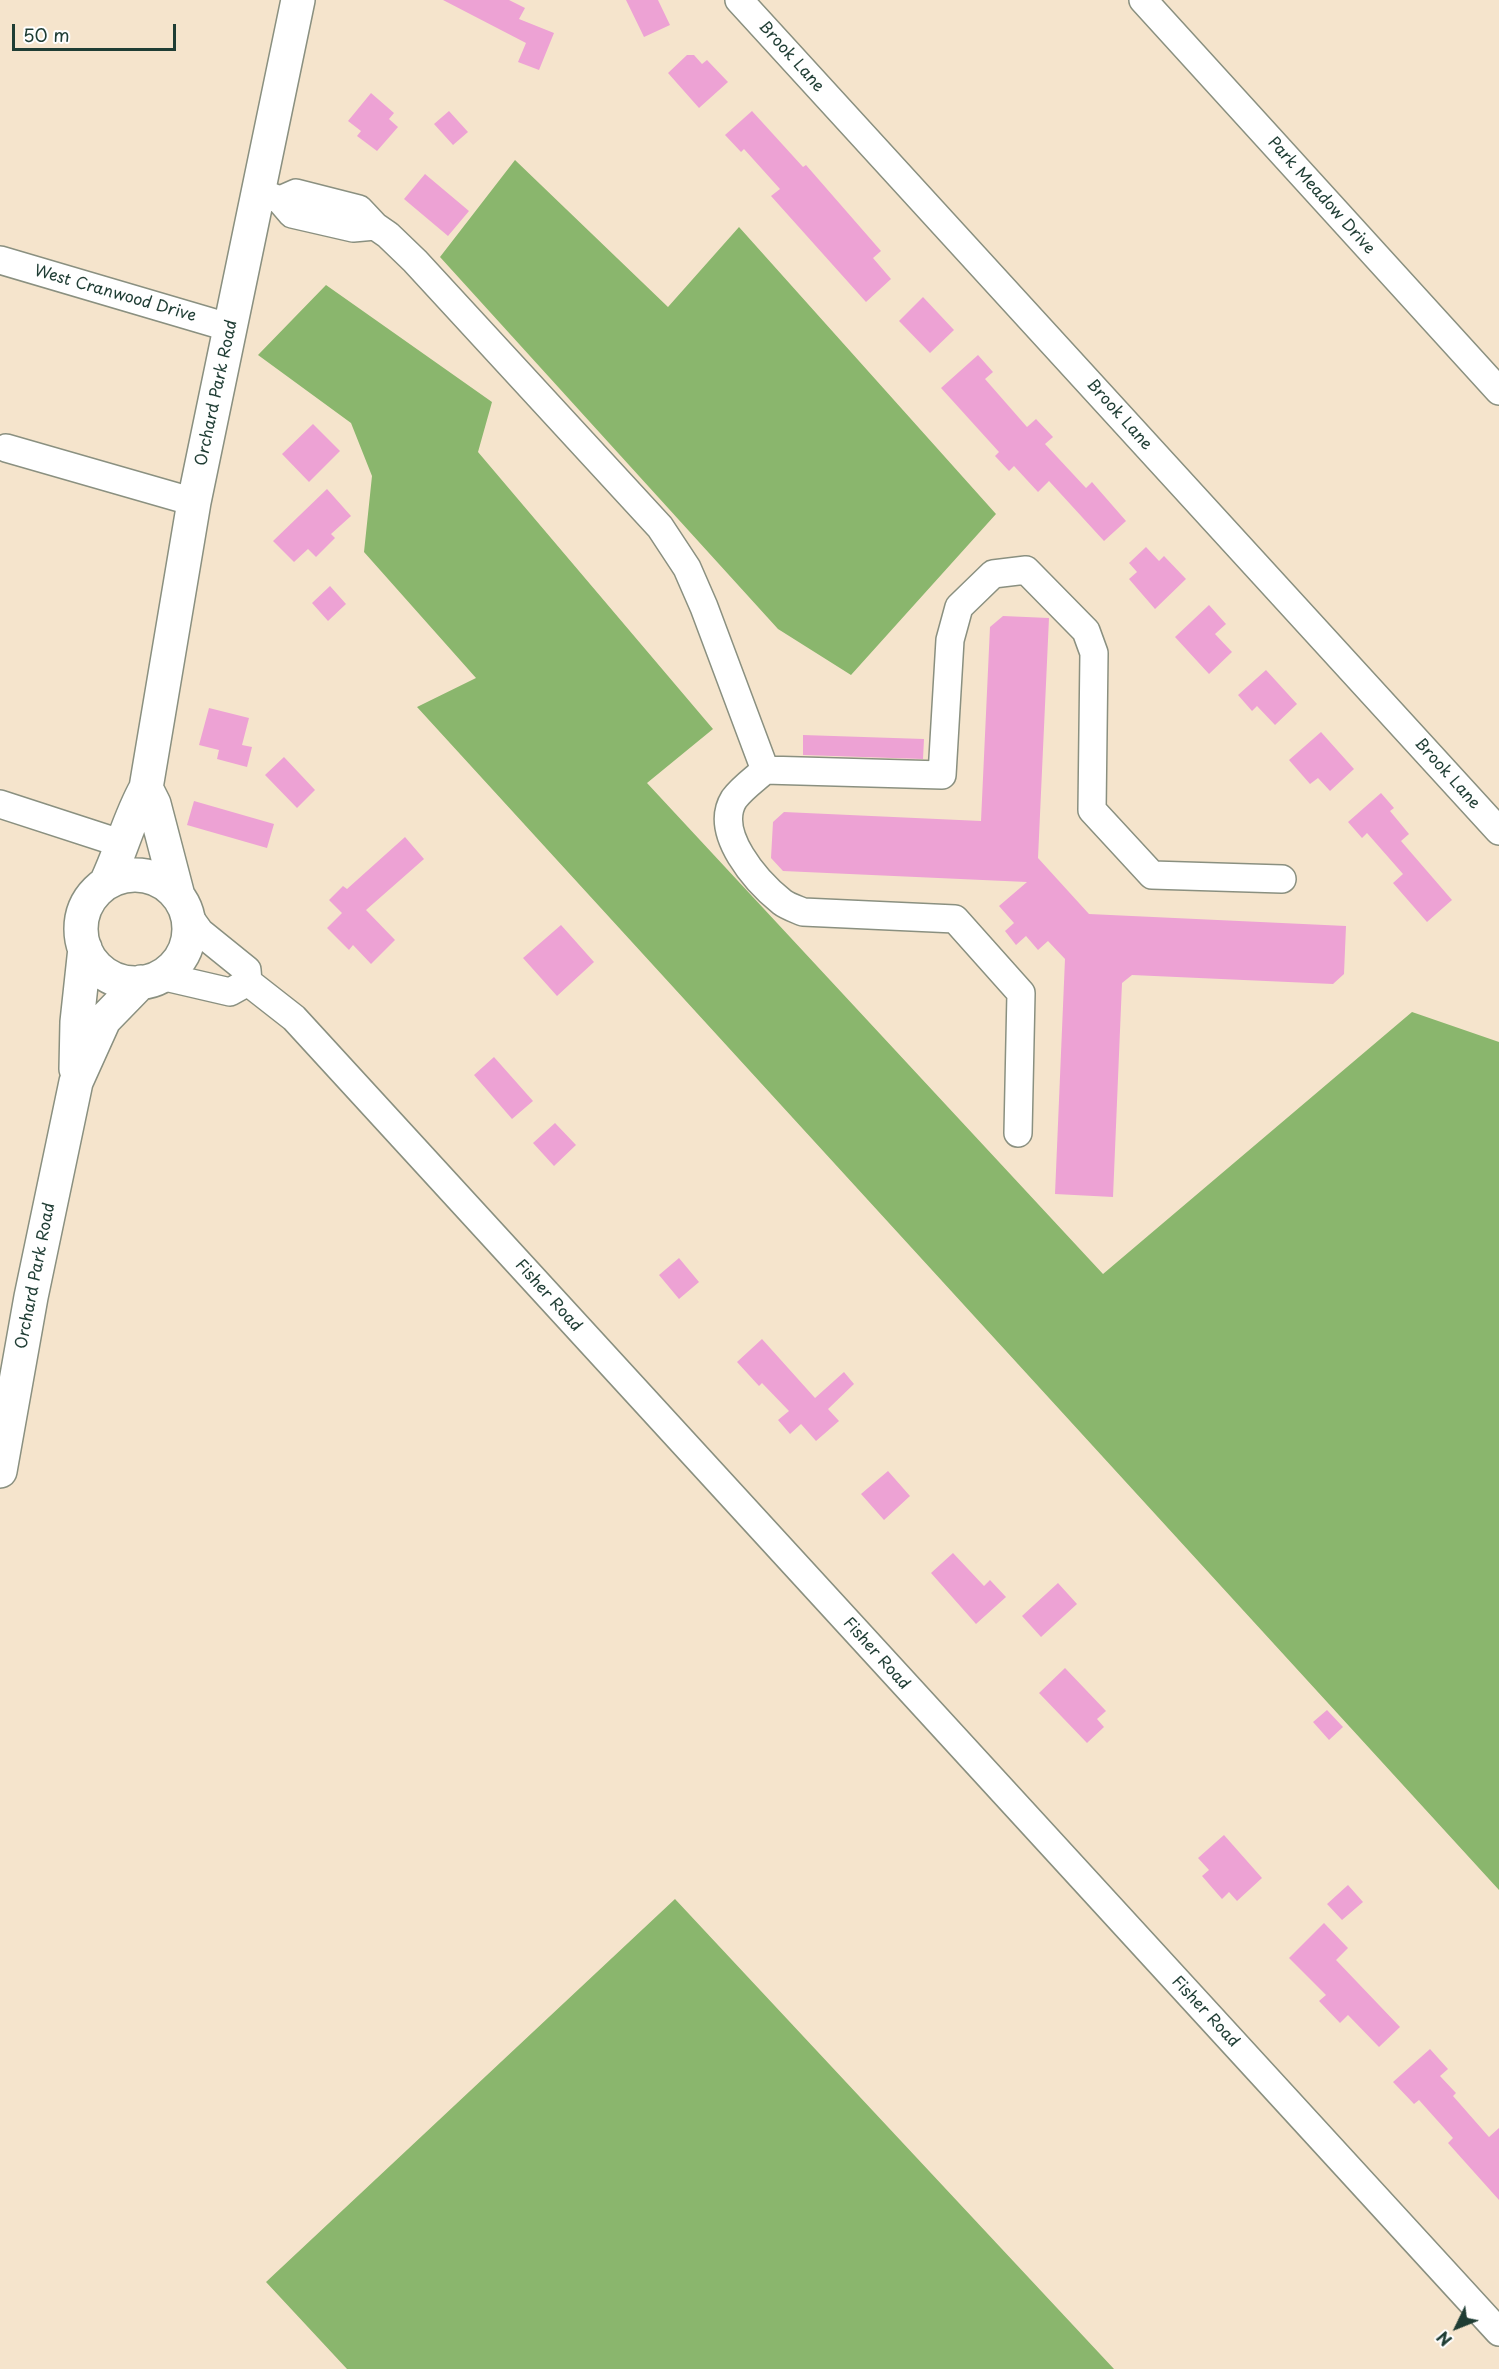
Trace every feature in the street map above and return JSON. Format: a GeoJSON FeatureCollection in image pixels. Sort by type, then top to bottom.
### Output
{"type":"FeatureCollection","features":[{"type":"Feature","properties":{"kind":"main road","name":"Orchard Park Road"},"geometry":{"type":"LineString","coordinates":[[106,883],[123,844],[136,805],[146,788],[194,502],[231,328],[270,196],[298,0]]}},
{"type":"Feature","properties":{"kind":"main road"},"geometry":{"type":"LineString","coordinates":[[146,788],[154,804],[182,905],[188,939],[182,956],[171,970],[151,979],[120,981],[104,973],[92,961],[85,948],[81,928],[84,910],[93,894],[106,883],[123,875],[140,874],[158,879],[182,905]]}},
{"type":"Feature","properties":{"kind":"main road","name":"Orchard Park Road"},"geometry":{"type":"LineString","coordinates":[[0,1471],[31,1297],[76,1082],[76,1022],[85,948]]}},
{"type":"Feature","properties":{"kind":"main road","name":"Orchard Park Road"},"geometry":{"type":"LineString","coordinates":[[76,1082],[104,1020],[151,979]]}},
{"type":"Feature","properties":{"kind":"street","name":"Brook Lane"},"geometry":{"type":"LineString","coordinates":[[739,0],[1499,831]]}},
{"type":"Feature","properties":{"kind":"street","name":"Park Meadow Drive"},"geometry":{"type":"LineString","coordinates":[[1143,0],[1499,391]]}},
{"type":"Feature","properties":{"kind":"street"},"geometry":{"type":"LineString","coordinates":[[270,196],[292,214],[353,228],[375,226],[388,235],[415,261],[660,527],[675,547],[704,607],[765,770]]}},
{"type":"Feature","properties":{"kind":"street","name":"West Cranwood Drive"},"geometry":{"type":"LineString","coordinates":[[0,260],[231,328]]}},
{"type":"Feature","properties":{"kind":"street"},"geometry":{"type":"LineString","coordinates":[[6,448],[194,502]]}},
{"type":"Feature","properties":{"kind":"street"},"geometry":{"type":"LineString","coordinates":[[1018,1133],[1022,993],[955,920],[803,912],[783,903],[744,862],[730,834],[729,818],[734,800],[765,770],[942,775],[950,640],[959,607],[993,574],[1026,570],[1086,632],[1094,653],[1092,810],[1152,875],[1282,879]]}},
{"type":"Feature","properties":{"kind":"street"},"geometry":{"type":"LineString","coordinates":[[0,804],[123,844]]}},
{"type":"Feature","properties":{"kind":"street","name":"Fisher Road"},"geometry":{"type":"LineString","coordinates":[[182,905],[200,932],[247,970],[248,982],[294,1018],[1499,2332]]}},
{"type":"Feature","properties":{"kind":"street"},"geometry":{"type":"LineString","coordinates":[[151,979],[230,992],[248,982]]}},
{"type":"Feature","properties":{"kind":"green space"},"geometry":{"type":"Polygon","coordinates":[[[515,160],[668,307],[739,227],[996,514],[851,675],[778,629],[440,257],[515,160]]]}},
{"type":"Feature","properties":{"kind":"green space"},"geometry":{"type":"Polygon","coordinates":[[[326,285],[492,402],[478,452],[713,729],[647,783],[1103,1274],[1412,1012],[1499,1042],[1499,1890],[417,707],[476,678],[364,552],[372,476],[351,423],[258,355],[326,285]]]}},
{"type":"Feature","properties":{"kind":"green space"},"geometry":{"type":"Polygon","coordinates":[[[675,1899],[1114,2369],[347,2369],[266,2282],[675,1899]]]}},
{"type":"Feature","properties":{"kind":"building"},"geometry":{"type":"Polygon","coordinates":[[[443,0],[509,0],[525,8],[519,19],[554,33],[539,70],[518,62],[526,43],[443,0]]]}},
{"type":"Feature","properties":{"kind":"building"},"geometry":{"type":"Polygon","coordinates":[[[626,0],[658,0],[670,25],[644,37],[626,0]]]}},
{"type":"Feature","properties":{"kind":"building"},"geometry":{"type":"Polygon","coordinates":[[[687,55],[694,55],[702,64],[707,60],[728,82],[699,108],[668,73],[687,55]]]}},
{"type":"Feature","properties":{"kind":"building"},"geometry":{"type":"Polygon","coordinates":[[[371,93],[394,113],[389,119],[398,127],[377,151],[357,136],[361,131],[348,121],[371,93]]]}},
{"type":"Feature","properties":{"kind":"building"},"geometry":{"type":"Polygon","coordinates":[[[449,111],[468,132],[453,145],[434,124],[449,111]]]}},
{"type":"Feature","properties":{"kind":"building"},"geometry":{"type":"Polygon","coordinates":[[[752,111],[803,167],[806,165],[881,251],[873,258],[891,279],[866,302],[771,196],[780,189],[744,149],[741,152],[725,135],[752,111]]]}},
{"type":"Feature","properties":{"kind":"building"},"geometry":{"type":"Polygon","coordinates":[[[425,174],[469,211],[448,236],[404,199],[425,174]]]}},
{"type":"Feature","properties":{"kind":"building"},"geometry":{"type":"Polygon","coordinates":[[[923,297],[954,330],[930,353],[899,321],[923,297]]]}},
{"type":"Feature","properties":{"kind":"building"},"geometry":{"type":"Polygon","coordinates":[[[978,355],[993,372],[985,379],[1027,427],[1036,419],[1053,437],[1045,444],[1086,488],[1092,482],[1126,521],[1104,541],[1049,481],[1038,492],[1014,466],[1009,471],[995,456],[999,452],[941,388],[978,355]]]}},
{"type":"Feature","properties":{"kind":"building"},"geometry":{"type":"Polygon","coordinates":[[[313,424],[340,451],[309,482],[282,454],[313,424]]]}},
{"type":"Feature","properties":{"kind":"building"},"geometry":{"type":"Polygon","coordinates":[[[327,489],[351,516],[331,534],[335,538],[316,557],[308,549],[294,562],[273,541],[327,489]]]}},
{"type":"Feature","properties":{"kind":"building"},"geometry":{"type":"Polygon","coordinates":[[[1146,547],[1159,561],[1164,556],[1186,579],[1155,609],[1129,579],[1137,572],[1129,563],[1146,547]]]}},
{"type":"Feature","properties":{"kind":"building"},"geometry":{"type":"Polygon","coordinates":[[[330,586],[346,604],[328,621],[312,603],[330,586]]]}},
{"type":"Feature","properties":{"kind":"building"},"geometry":{"type":"Polygon","coordinates":[[[1209,605],[1226,624],[1215,634],[1232,652],[1209,674],[1175,637],[1209,605]]]}},
{"type":"Feature","properties":{"kind":"building"},"geometry":{"type":"Polygon","coordinates":[[[1003,616],[1049,618],[1038,858],[1089,914],[1346,926],[1344,974],[1333,984],[1132,975],[1122,983],[1113,1197],[1055,1194],[1065,959],[1048,941],[1038,950],[1026,936],[1016,945],[1005,931],[1014,923],[999,906],[1027,882],[783,871],[771,858],[773,822],[784,812],[981,821],[990,627],[1003,616]]]}},
{"type":"Feature","properties":{"kind":"building"},"geometry":{"type":"Polygon","coordinates":[[[1266,670],[1297,704],[1275,725],[1257,706],[1252,711],[1238,695],[1266,670]]]}},
{"type":"Feature","properties":{"kind":"building"},"geometry":{"type":"Polygon","coordinates":[[[209,708],[249,718],[242,745],[252,747],[247,767],[217,759],[219,750],[199,745],[209,708]]]}},
{"type":"Feature","properties":{"kind":"building"},"geometry":{"type":"Polygon","coordinates":[[[1321,732],[1354,769],[1330,791],[1318,778],[1310,784],[1289,760],[1321,732]]]}},
{"type":"Feature","properties":{"kind":"building"},"geometry":{"type":"Polygon","coordinates":[[[803,735],[924,739],[923,759],[803,755],[803,735]]]}},
{"type":"Feature","properties":{"kind":"building"},"geometry":{"type":"Polygon","coordinates":[[[284,757],[315,790],[297,808],[265,775],[284,757]]]}},
{"type":"Feature","properties":{"kind":"building"},"geometry":{"type":"Polygon","coordinates":[[[1381,793],[1394,808],[1390,811],[1409,834],[1401,841],[1452,900],[1427,922],[1393,883],[1403,874],[1367,833],[1362,838],[1348,822],[1381,793]]]}},
{"type":"Feature","properties":{"kind":"building"},"geometry":{"type":"Polygon","coordinates":[[[194,801],[274,824],[267,848],[187,825],[194,801]]]}},
{"type":"Feature","properties":{"kind":"building"},"geometry":{"type":"Polygon","coordinates":[[[405,837],[424,859],[366,910],[395,940],[371,964],[353,945],[349,950],[327,928],[342,913],[329,900],[343,886],[347,889],[405,837]]]}},
{"type":"Feature","properties":{"kind":"building"},"geometry":{"type":"Polygon","coordinates":[[[561,925],[594,962],[557,996],[523,958],[561,925]]]}},
{"type":"Feature","properties":{"kind":"building"},"geometry":{"type":"Polygon","coordinates":[[[494,1057],[533,1101],[512,1119],[474,1075],[494,1057]]]}},
{"type":"Feature","properties":{"kind":"building"},"geometry":{"type":"Polygon","coordinates":[[[555,1123],[576,1145],[554,1166],[533,1143],[555,1123]]]}},
{"type":"Feature","properties":{"kind":"building"},"geometry":{"type":"Polygon","coordinates":[[[679,1258],[699,1282],[679,1299],[659,1275],[679,1258]]]}},
{"type":"Feature","properties":{"kind":"building"},"geometry":{"type":"Polygon","coordinates":[[[762,1339],[815,1398],[844,1372],[854,1384],[828,1409],[839,1421],[816,1441],[801,1424],[790,1434],[778,1420],[789,1411],[762,1383],[759,1386],[737,1362],[762,1339]]]}},
{"type":"Feature","properties":{"kind":"building"},"geometry":{"type":"Polygon","coordinates":[[[888,1471],[910,1496],[884,1520],[861,1494],[888,1471]]]}},
{"type":"Feature","properties":{"kind":"building"},"geometry":{"type":"Polygon","coordinates":[[[953,1553],[984,1586],[990,1580],[1006,1597],[976,1624],[931,1573],[953,1553]]]}},
{"type":"Feature","properties":{"kind":"building"},"geometry":{"type":"Polygon","coordinates":[[[1058,1583],[1077,1604],[1041,1637],[1022,1616],[1058,1583]]]}},
{"type":"Feature","properties":{"kind":"building"},"geometry":{"type":"Polygon","coordinates":[[[1065,1668],[1106,1711],[1097,1719],[1104,1727],[1087,1743],[1039,1693],[1065,1668]]]}},
{"type":"Feature","properties":{"kind":"building"},"geometry":{"type":"Polygon","coordinates":[[[1327,1710],[1343,1727],[1329,1740],[1313,1722],[1327,1710]]]}},
{"type":"Feature","properties":{"kind":"building"},"geometry":{"type":"Polygon","coordinates":[[[1224,1835],[1262,1878],[1237,1901],[1229,1892],[1222,1899],[1202,1876],[1209,1870],[1198,1858],[1224,1835]]]}},
{"type":"Feature","properties":{"kind":"building"},"geometry":{"type":"Polygon","coordinates":[[[1348,1885],[1363,1902],[1342,1920],[1327,1904],[1348,1885]]]}},
{"type":"Feature","properties":{"kind":"building"},"geometry":{"type":"Polygon","coordinates":[[[1324,1923],[1348,1948],[1336,1960],[1400,2027],[1379,2047],[1348,2015],[1340,2023],[1319,2001],[1326,1995],[1289,1958],[1324,1923]]]}},
{"type":"Feature","properties":{"kind":"building"},"geometry":{"type":"Polygon","coordinates":[[[1430,2049],[1448,2069],[1440,2076],[1456,2093],[1453,2096],[1489,2137],[1499,2128],[1499,2200],[1448,2143],[1453,2138],[1419,2100],[1414,2104],[1393,2082],[1430,2049]]]}}]}
